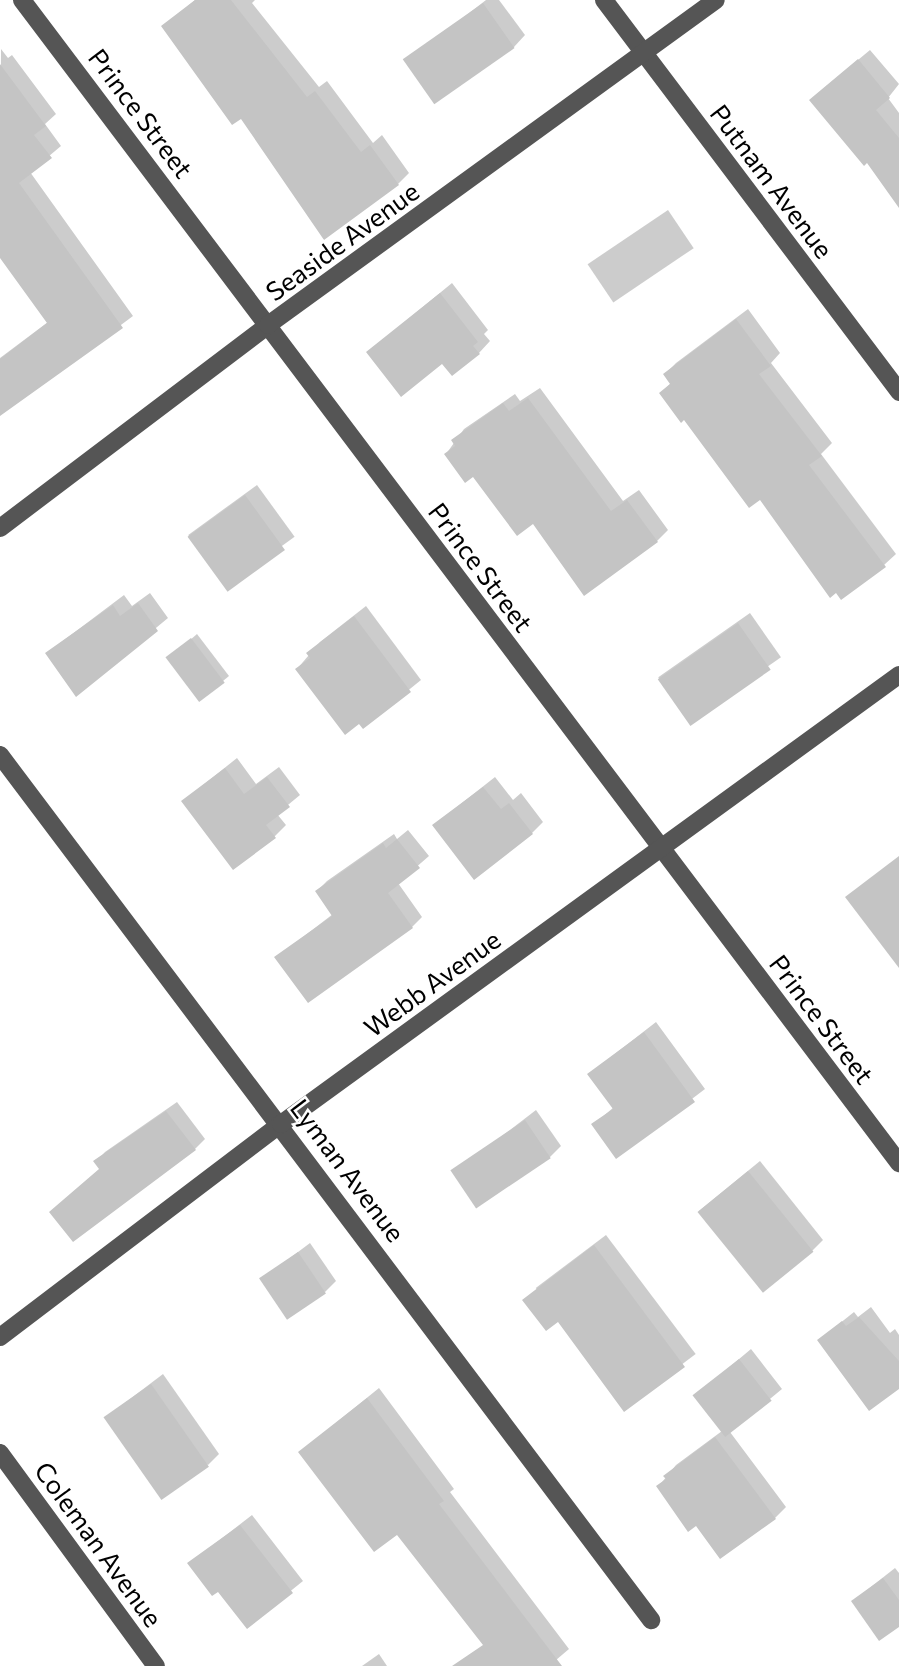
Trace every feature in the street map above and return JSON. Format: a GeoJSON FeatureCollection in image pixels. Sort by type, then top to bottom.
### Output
{"type":"FeatureCollection","features":[{"type":"Feature","properties":{"kind":"street","name":"Prince Street"},"geometry":{"type":"LineString","coordinates":[[22,0],[661,851],[899,1163]]}},
{"type":"Feature","properties":{"kind":"street","name":"Putnam Avenue"},"geometry":{"type":"LineString","coordinates":[[604,0],[899,392]]}},
{"type":"Feature","properties":{"kind":"street","name":"Seaside Avenue"},"geometry":{"type":"LineString","coordinates":[[0,528],[268,326],[644,56],[716,0]]}},
{"type":"Feature","properties":{"kind":"street","name":"Webb Avenue"},"geometry":{"type":"LineString","coordinates":[[0,1338],[281,1124],[661,851],[899,675]]}},
{"type":"Feature","properties":{"kind":"street","name":"Lyman Avenue"},"geometry":{"type":"LineString","coordinates":[[0,755],[281,1124],[651,1620]]}},
{"type":"Feature","properties":{"kind":"street","name":"Coleman Avenue"},"geometry":{"type":"LineString","coordinates":[[0,1453],[156,1666]]}},
{"type":"Feature","properties":{"kind":"building"},"geometry":{"type":"Polygon","coordinates":[[[195,0],[231,0],[307,97],[315,91],[361,152],[370,145],[399,185],[324,240],[241,119],[232,125],[161,26],[195,0]]]}},
{"type":"Feature","properties":{"kind":"building"},"geometry":{"type":"Polygon","coordinates":[[[483,3],[515,48],[434,104],[403,59],[483,3]]]}},
{"type":"Feature","properties":{"kind":"building"},"geometry":{"type":"Polygon","coordinates":[[[858,59],[890,98],[876,110],[899,138],[899,208],[867,163],[864,166],[809,100],[858,59]]]}},
{"type":"Feature","properties":{"kind":"building"},"geometry":{"type":"Polygon","coordinates":[[[0,64],[46,126],[34,135],[52,158],[19,183],[123,328],[0,416],[0,359],[47,323],[0,258],[0,64]]]}},
{"type":"Feature","properties":{"kind":"building"},"geometry":{"type":"Polygon","coordinates":[[[440,293],[478,342],[473,346],[480,354],[452,376],[442,364],[401,397],[366,352],[440,293]]]}},
{"type":"Feature","properties":{"kind":"building"},"geometry":{"type":"Polygon","coordinates":[[[736,319],[771,366],[759,374],[822,456],[809,465],[886,567],[841,600],[836,593],[830,598],[760,500],[749,508],[684,420],[681,423],[659,393],[670,384],[663,374],[736,319]]]}},
{"type":"Feature","properties":{"kind":"building"},"geometry":{"type":"Polygon","coordinates":[[[528,398],[611,511],[627,500],[658,542],[584,596],[533,524],[517,536],[473,477],[465,483],[444,454],[455,446],[451,440],[503,403],[509,411],[528,398]]]}},
{"type":"Feature","properties":{"kind":"building"},"geometry":{"type":"Polygon","coordinates":[[[245,495],[285,550],[228,592],[188,537],[245,495]]]}},
{"type":"Feature","properties":{"kind":"building"},"geometry":{"type":"Polygon","coordinates":[[[138,603],[158,631],[76,697],[45,653],[113,605],[120,616],[138,603]]]}},
{"type":"Feature","properties":{"kind":"building"},"geometry":{"type":"Polygon","coordinates":[[[354,616],[411,692],[363,729],[359,724],[345,735],[295,669],[310,658],[306,653],[354,616]]]}},
{"type":"Feature","properties":{"kind":"building"},"geometry":{"type":"Polygon","coordinates":[[[738,623],[771,670],[690,726],[658,679],[738,623]]]}},
{"type":"Feature","properties":{"kind":"building"},"geometry":{"type":"Polygon","coordinates":[[[191,638],[225,683],[199,702],[165,657],[191,638]]]}},
{"type":"Feature","properties":{"kind":"building"},"geometry":{"type":"Polygon","coordinates":[[[225,768],[244,794],[267,777],[290,807],[266,825],[276,838],[233,870],[181,801],[225,768]]]}},
{"type":"Feature","properties":{"kind":"building"},"geometry":{"type":"Polygon","coordinates":[[[483,787],[501,809],[509,803],[533,834],[474,880],[432,825],[483,787]]]}},
{"type":"Feature","properties":{"kind":"building"},"geometry":{"type":"Polygon","coordinates":[[[397,839],[420,868],[388,893],[413,928],[308,1003],[274,957],[332,916],[315,891],[383,843],[386,848],[397,839]]]}},
{"type":"Feature","properties":{"kind":"building"},"geometry":{"type":"Polygon","coordinates":[[[899,856],[899,968],[845,897],[899,856]]]}},
{"type":"Feature","properties":{"kind":"building"},"geometry":{"type":"Polygon","coordinates":[[[644,1032],[695,1102],[616,1159],[591,1124],[613,1109],[587,1074],[644,1032]]]}},
{"type":"Feature","properties":{"kind":"building"},"geometry":{"type":"Polygon","coordinates":[[[166,1111],[196,1150],[73,1242],[49,1212],[99,1169],[93,1161],[166,1111]]]}},
{"type":"Feature","properties":{"kind":"building"},"geometry":{"type":"Polygon","coordinates":[[[525,1120],[551,1158],[476,1208],[450,1170],[525,1120]]]}},
{"type":"Feature","properties":{"kind":"building"},"geometry":{"type":"Polygon","coordinates":[[[748,1171],[813,1252],[763,1293],[697,1212],[748,1171]]]}},
{"type":"Feature","properties":{"kind":"building"},"geometry":{"type":"Polygon","coordinates":[[[594,1245],[685,1367],[624,1412],[558,1322],[546,1331],[522,1300],[594,1245]]]}},
{"type":"Feature","properties":{"kind":"building"},"geometry":{"type":"Polygon","coordinates":[[[298,1252],[326,1293],[287,1320],[259,1278],[298,1252]]]}},
{"type":"Feature","properties":{"kind":"building"},"geometry":{"type":"Polygon","coordinates":[[[859,1317],[899,1361],[899,1389],[869,1411],[817,1340],[842,1321],[846,1326],[859,1317]]]}},
{"type":"Feature","properties":{"kind":"building"},"geometry":{"type":"Polygon","coordinates":[[[739,1359],[772,1401],[725,1437],[693,1395],[739,1359]]]}},
{"type":"Feature","properties":{"kind":"building"},"geometry":{"type":"Polygon","coordinates":[[[151,1384],[209,1467],[161,1500],[103,1417],[151,1384]]]}},
{"type":"Feature","properties":{"kind":"building"},"geometry":{"type":"Polygon","coordinates":[[[367,1398],[444,1501],[439,1504],[562,1666],[452,1666],[483,1645],[397,1535],[374,1552],[298,1452],[367,1398]]]}},
{"type":"Feature","properties":{"kind":"building"},"geometry":{"type":"Polygon","coordinates":[[[715,1437],[776,1519],[720,1559],[696,1526],[688,1532],[656,1486],[666,1479],[663,1476],[715,1437]]]}},
{"type":"Feature","properties":{"kind":"building"},"geometry":{"type":"Polygon","coordinates":[[[240,1525],[293,1593],[247,1629],[218,1592],[212,1596],[187,1563],[240,1525]]]}},
{"type":"Feature","properties":{"kind":"building"},"geometry":{"type":"Polygon","coordinates":[[[883,1578],[899,1600],[899,1627],[879,1641],[851,1601],[883,1578]]]}}]}
